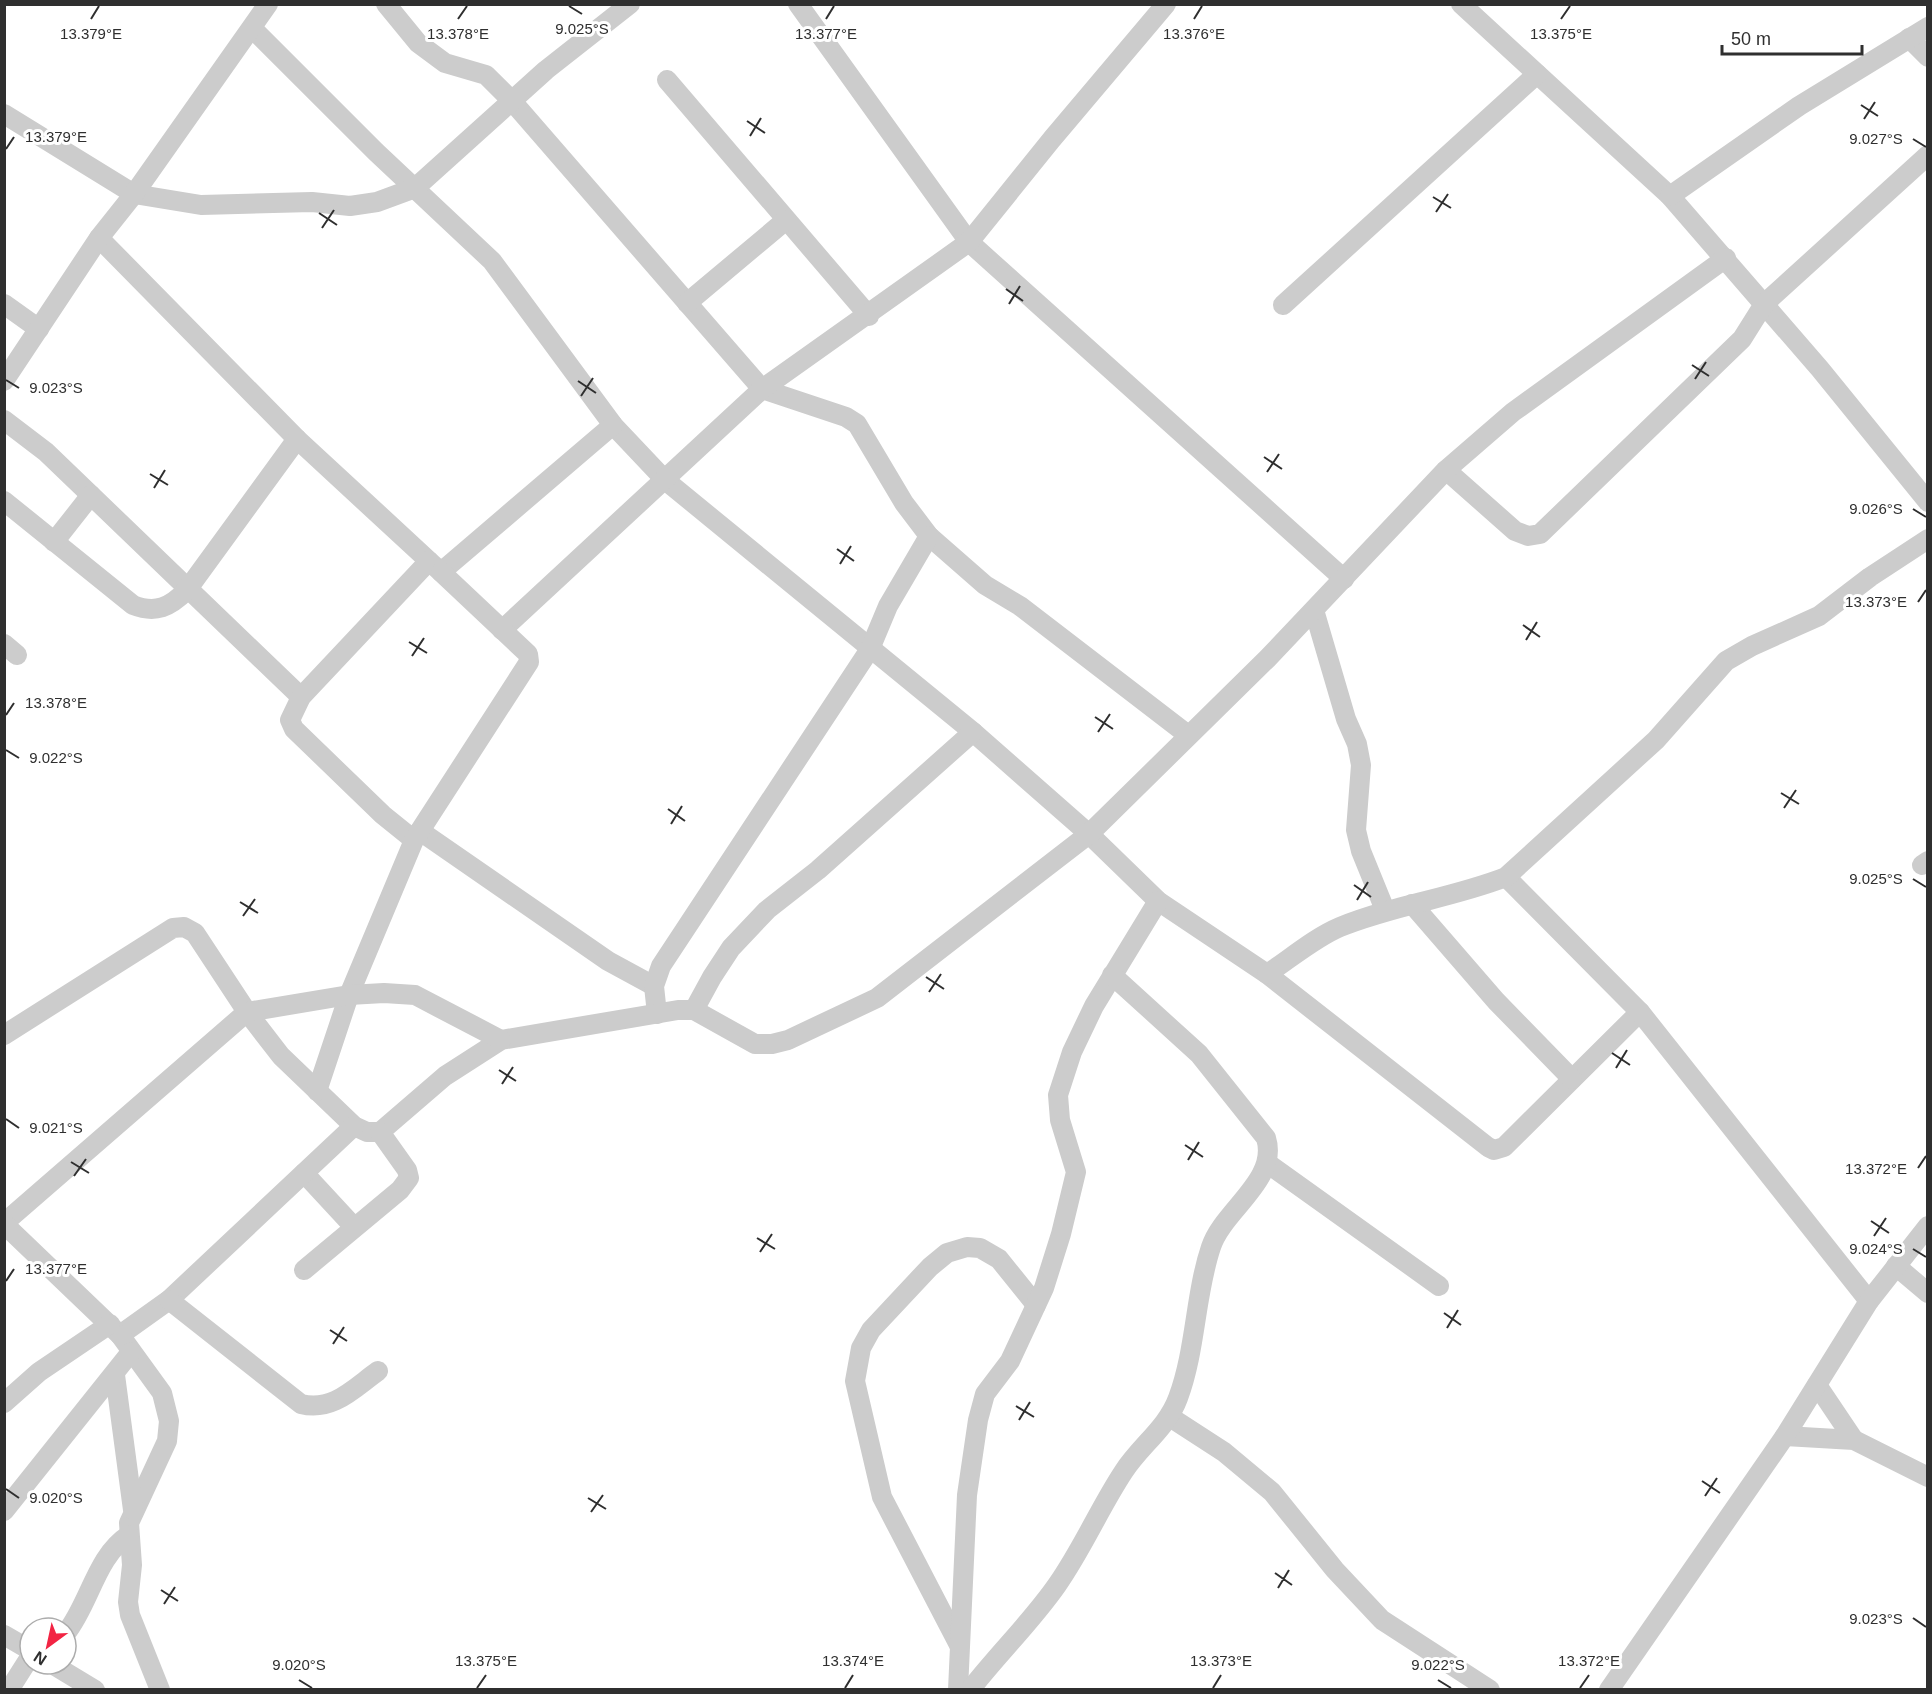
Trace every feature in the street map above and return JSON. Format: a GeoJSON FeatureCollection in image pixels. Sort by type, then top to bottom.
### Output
{"type":"FeatureCollection","features":[{"type":"Feature","properties":{"kind":"street"},"geometry":{"type":"LineString","coordinates":[[4,381],[99,238],[134,194],[268,4]]}},
{"type":"Feature","properties":{"kind":"street"},"geometry":{"type":"LineString","coordinates":[[386,4],[418,43],[445,63],[486,75],[512,101],[762,389],[846,417],[856,424],[904,503],[929,536],[985,585],[1020,606],[1188,735]]}},
{"type":"Feature","properties":{"kind":"street"},"geometry":{"type":"LineString","coordinates":[[4,114],[134,194],[201,205],[301,201],[350,206],[377,201],[415,188],[546,70],[630,4]]}},
{"type":"Feature","properties":{"kind":"street"},"geometry":{"type":"LineString","coordinates":[[798,4],[969,243],[1344,579]]}},
{"type":"Feature","properties":{"kind":"street"},"geometry":{"type":"LineString","coordinates":[[502,630],[762,389],[869,316],[969,243],[1052,139],[1166,4]]}},
{"type":"Feature","properties":{"kind":"street"},"geometry":{"type":"LineString","coordinates":[[1461,4],[1670,196],[1726,258],[1928,502]]}},
{"type":"Feature","properties":{"kind":"street"},"geometry":{"type":"LineString","coordinates":[[1670,196],[1799,106],[1928,27]]}},
{"type":"Feature","properties":{"kind":"street"},"geometry":{"type":"LineString","coordinates":[[252,28],[492,261],[613,425],[665,480],[972,732],[1089,834],[1158,901],[1267,974],[1494,1150],[1504,1147],[1640,1012]]}},
{"type":"Feature","properties":{"kind":"street"},"geometry":{"type":"LineString","coordinates":[[1909,38],[1928,57]]}},
{"type":"Feature","properties":{"kind":"street"},"geometry":{"type":"LineString","coordinates":[[1283,305],[1537,74]]}},
{"type":"Feature","properties":{"kind":"street"},"geometry":{"type":"LineString","coordinates":[[667,80],[869,316]]}},
{"type":"Feature","properties":{"kind":"street"},"geometry":{"type":"LineString","coordinates":[[1446,470],[1515,531],[1528,536],[1540,534],[1742,339],[1764,304],[1928,155]]}},
{"type":"Feature","properties":{"kind":"street"},"geometry":{"type":"LineString","coordinates":[[687,303],[786,220]]}},
{"type":"Feature","properties":{"kind":"street"},"geometry":{"type":"LineString","coordinates":[[99,238],[297,439],[528,654],[529,662],[417,835],[349,994],[317,1091]]}},
{"type":"Feature","properties":{"kind":"street"},"geometry":{"type":"LineString","coordinates":[[4,1035],[173,928],[184,927],[195,933],[247,1012],[281,1056],[354,1126],[367,1132],[380,1132],[445,1076],[501,1040],[694,1010],[755,1044],[788,1040],[877,998],[1089,834],[1314,610],[1446,470],[1513,412],[1726,258]]}},
{"type":"Feature","properties":{"kind":"street"},"geometry":{"type":"LineString","coordinates":[[4,304],[39,329]]}},
{"type":"Feature","properties":{"kind":"street"},"geometry":{"type":"LineString","coordinates":[[4,420],[46,452],[187,590],[242,638],[301,697]]}},
{"type":"Feature","properties":{"kind":"street"},"geometry":{"type":"LineString","coordinates":[[613,425],[435,567],[301,697],[290,720],[294,729],[383,815],[608,961],[654,986]]}},
{"type":"Feature","properties":{"kind":"street"},"geometry":{"type":"LineString","coordinates":[[4,501],[133,605],[145,610],[158,610],[176,601],[187,590],[297,439]]}},
{"type":"Feature","properties":{"kind":"street"},"geometry":{"type":"LineString","coordinates":[[54,542],[91,495]]}},
{"type":"Feature","properties":{"kind":"street"},"geometry":{"type":"LineString","coordinates":[[657,1014],[654,986],[661,966],[870,649],[888,606],[929,536]]}},
{"type":"Feature","properties":{"kind":"street"},"geometry":{"type":"LineString","coordinates":[[1267,974],[1337,928],[1385,910],[1476,889],[1506,877],[1656,740],[1726,662],[1752,646],[1819,616],[1870,577],[1928,538]]}},
{"type":"Feature","properties":{"kind":"street"},"geometry":{"type":"LineString","coordinates":[[1314,610],[1346,719],[1357,744],[1361,765],[1356,830],[1361,851],[1385,910]]}},
{"type":"Feature","properties":{"kind":"street"},"geometry":{"type":"LineString","coordinates":[[694,1010],[731,948],[767,910],[818,870],[972,732]]}},
{"type":"Feature","properties":{"kind":"street"},"geometry":{"type":"LineString","coordinates":[[1506,877],[1640,1012],[1869,1301]]}},
{"type":"Feature","properties":{"kind":"street"},"geometry":{"type":"LineString","coordinates":[[958,1689],[967,1495],[978,1420],[986,1394],[1010,1360],[1036,1305],[1061,1234],[1076,1172],[1060,1120],[1059,1095],[1072,1052],[1112,975],[1158,901]]}},
{"type":"Feature","properties":{"kind":"street"},"geometry":{"type":"LineString","coordinates":[[1412,904],[1496,1000],[1572,1079]]}},
{"type":"Feature","properties":{"kind":"street"},"geometry":{"type":"LineString","coordinates":[[970,1689],[1057,1586],[1090,1532],[1109,1493],[1127,1466],[1170,1417],[1186,1372],[1211,1246],[1267,1163],[1270,1150],[1266,1138],[1199,1054],[1112,975]]}},
{"type":"Feature","properties":{"kind":"street"},"geometry":{"type":"LineString","coordinates":[[160,1689],[130,1615],[128,1602],[132,1565],[129,1535],[133,1510],[170,1432],[162,1393],[115,1330],[4,1223],[247,1012],[349,994],[415,995],[501,1040]]}},
{"type":"Feature","properties":{"kind":"street"},"geometry":{"type":"LineString","coordinates":[[4,1403],[39,1372],[169,1300],[354,1126]]}},
{"type":"Feature","properties":{"kind":"street"},"geometry":{"type":"LineString","coordinates":[[304,1269],[400,1190],[409,1178],[407,1170],[380,1132]]}},
{"type":"Feature","properties":{"kind":"street"},"geometry":{"type":"LineString","coordinates":[[1267,1163],[1438,1286]]}},
{"type":"Feature","properties":{"kind":"street"},"geometry":{"type":"LineString","coordinates":[[304,1173],[354,1227]]}},
{"type":"Feature","properties":{"kind":"street"},"geometry":{"type":"LineString","coordinates":[[1609,1689],[1785,1436],[1869,1301],[1928,1226]]}},
{"type":"Feature","properties":{"kind":"street"},"geometry":{"type":"LineString","coordinates":[[960,1648],[882,1497],[855,1381],[861,1348],[871,1330],[930,1267],[947,1254],[967,1247],[980,1248],[999,1259],[1036,1305]]}},
{"type":"Feature","properties":{"kind":"street"},"geometry":{"type":"LineString","coordinates":[[1896,1266],[1928,1293]]}},
{"type":"Feature","properties":{"kind":"street"},"geometry":{"type":"LineString","coordinates":[[169,1300],[301,1404],[312,1407],[334,1403],[378,1371]]}},
{"type":"Feature","properties":{"kind":"street"},"geometry":{"type":"LineString","coordinates":[[4,1511],[115,1376],[131,1352]]}},
{"type":"Feature","properties":{"kind":"street"},"geometry":{"type":"LineString","coordinates":[[115,1376],[133,1510]]}},
{"type":"Feature","properties":{"kind":"street"},"geometry":{"type":"LineString","coordinates":[[1817,1385],[1854,1440]]}},
{"type":"Feature","properties":{"kind":"street"},"geometry":{"type":"LineString","coordinates":[[1170,1417],[1224,1452],[1272,1492],[1335,1570],[1382,1620],[1490,1689]]}},
{"type":"Feature","properties":{"kind":"street"},"geometry":{"type":"LineString","coordinates":[[1785,1436],[1854,1440],[1928,1476]]}},
{"type":"Feature","properties":{"kind":"street"},"geometry":{"type":"LineString","coordinates":[[78,1617],[111,1550],[129,1535]]}},
{"type":"Feature","properties":{"kind":"street"},"geometry":{"type":"LineString","coordinates":[[4,1635],[18,1643]]}},
{"type":"Feature","properties":{"kind":"street"},"geometry":{"type":"LineString","coordinates":[[9,1689],[18,1675]]}},
{"type":"Feature","properties":{"kind":"street"},"geometry":{"type":"LineString","coordinates":[[73,1676],[95,1689]]}}]}
